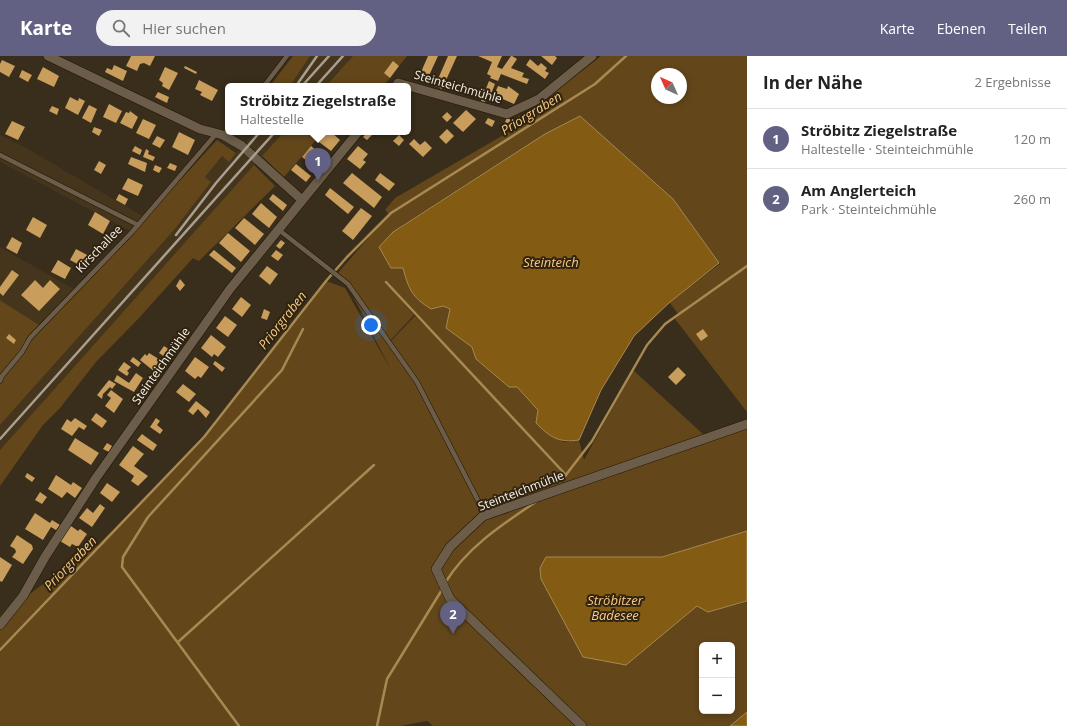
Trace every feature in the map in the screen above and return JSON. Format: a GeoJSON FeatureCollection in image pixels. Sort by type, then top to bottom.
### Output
{"type":"FeatureCollection","features":[{"type":"Feature","properties":{"kind":"street"},"geometry":{"type":"LineString","coordinates":[[48,56],[200,129],[222,132]]}},
{"type":"Feature","properties":{"kind":"street","name":"Steinteichmühle"},"geometry":{"type":"LineString","coordinates":[[411,87],[507,114],[539,99],[592,56]]}},
{"type":"Feature","properties":{"kind":"street"},"geometry":{"type":"LineString","coordinates":[[226,135],[242,146],[302,200]]}},
{"type":"Feature","properties":{"kind":"street","name":"Steinteichmühle"},"geometry":{"type":"LineString","coordinates":[[0,626],[23,596],[45,557],[96,478],[230,289],[356,135]]}},
{"type":"Feature","properties":{"kind":"street","name":"Steinteichmühle"},"geometry":{"type":"LineString","coordinates":[[582,726],[450,599],[436,569],[450,547],[472,525],[486,516],[747,424]]}},
{"type":"Feature","properties":{"kind":"lane"},"geometry":{"type":"LineString","coordinates":[[266,83],[287,56]]}},
{"type":"Feature","properties":{"kind":"lane","name":"Kirschallee"},"geometry":{"type":"LineString","coordinates":[[0,381],[2,376],[22,352],[30,338],[138,224],[222,132]]}},
{"type":"Feature","properties":{"kind":"lane"},"geometry":{"type":"LineString","coordinates":[[0,155],[138,224]]}},
{"type":"Feature","properties":{"kind":"lane"},"geometry":{"type":"LineString","coordinates":[[279,230],[331,269],[348,284],[417,382],[486,516]]}},
{"type":"Feature","properties":{"kind":"shaded area"},"geometry":{"type":"Polygon","coordinates":[[[293,56],[310,56],[292,83],[272,83],[293,56]]]}},
{"type":"Feature","properties":{"kind":"shaded area"},"geometry":{"type":"Polygon","coordinates":[[[310,56],[353,56],[329,83],[292,83],[310,56]]]}},
{"type":"Feature","properties":{"kind":"shaded area"},"geometry":{"type":"Polygon","coordinates":[[[353,56],[407,56],[399,66],[393,62],[385,73],[390,78],[386,83],[329,83],[353,56]]]}},
{"type":"Feature","properties":{"kind":"shaded area"},"geometry":{"type":"Polygon","coordinates":[[[601,56],[747,56],[747,412],[675,319],[679,315],[669,302],[720,264],[673,199],[580,116],[545,134],[401,226],[379,247],[404,267],[431,309],[443,306],[450,310],[472,347],[476,359],[509,387],[517,387],[539,410],[536,423],[564,442],[579,440],[584,460],[633,370],[704,435],[747,420],[747,531],[662,557],[546,557],[626,665],[697,606],[708,612],[747,602],[747,712],[730,726],[433,726],[427,721],[400,726],[0,726],[0,616],[98,545],[205,437],[326,281],[345,288],[392,372],[348,286],[351,284],[338,273],[389,214],[385,210],[395,198],[514,129],[516,118],[539,104],[601,56]],[[401,300],[414,315],[389,342],[417,383],[482,504],[418,381],[391,341],[415,316],[427,328],[401,300]]]}},
{"type":"Feature","properties":{"kind":"shaded area"},"geometry":{"type":"Polygon","coordinates":[[[0,135],[28,149],[144,217],[132,232],[0,162],[0,135]]]}},
{"type":"Feature","properties":{"kind":"shaded area"},"geometry":{"type":"Polygon","coordinates":[[[252,135],[281,135],[0,450],[0,425],[174,230],[211,182],[205,177],[222,156],[229,161],[252,135]]]}},
{"type":"Feature","properties":{"kind":"shaded area"},"geometry":{"type":"Polygon","coordinates":[[[281,135],[320,135],[284,177],[262,156],[281,135]]]}},
{"type":"Feature","properties":{"kind":"shaded area"},"geometry":{"type":"Polygon","coordinates":[[[217,140],[236,153],[229,162],[222,156],[205,177],[211,182],[174,230],[0,425],[0,300],[39,325],[29,336],[47,323],[77,293],[217,140]]]}},
{"type":"Feature","properties":{"kind":"shaded area"},"geometry":{"type":"Polygon","coordinates":[[[254,165],[275,186],[199,261],[193,258],[138,319],[96,362],[60,408],[43,425],[0,486],[0,450],[254,165]]]}},
{"type":"Feature","properties":{"kind":"shaded area"},"geometry":{"type":"Polygon","coordinates":[[[0,247],[74,289],[39,325],[0,300],[0,247]]]}},
{"type":"Feature","properties":{"kind":"water","name":"Steinteich"},"geometry":{"type":"Polygon","coordinates":[[[580,116],[673,199],[719,263],[670,302],[634,336],[601,390],[579,440],[565,441],[550,435],[536,423],[538,410],[517,387],[509,387],[476,359],[472,347],[446,328],[450,309],[443,306],[431,309],[415,297],[409,287],[403,268],[391,268],[379,247],[393,232],[545,134],[580,116]]]}},
{"type":"Feature","properties":{"kind":"water","name":"Ströbitzer Badesee"},"geometry":{"type":"Polygon","coordinates":[[[747,531],[747,601],[708,612],[697,606],[626,665],[583,657],[541,579],[540,568],[546,557],[662,557],[747,531]]]}},
{"type":"Feature","properties":{"kind":"water"},"geometry":{"type":"Polygon","coordinates":[[[747,712],[747,726],[730,726],[747,712]]]}},
{"type":"Feature","properties":{"kind":"building"},"geometry":{"type":"Polygon","coordinates":[[[131,56],[155,56],[150,66],[144,63],[140,64],[137,71],[126,66],[131,56]]]}},
{"type":"Feature","properties":{"kind":"building"},"geometry":{"type":"Polygon","coordinates":[[[428,56],[438,56],[426,82],[418,79],[428,56]]]}},
{"type":"Feature","properties":{"kind":"building"},"geometry":{"type":"Polygon","coordinates":[[[448,56],[457,56],[442,89],[435,86],[448,56]]]}},
{"type":"Feature","properties":{"kind":"building"},"geometry":{"type":"Polygon","coordinates":[[[478,56],[502,56],[497,67],[502,69],[512,56],[517,59],[511,68],[524,73],[522,77],[529,79],[527,84],[501,74],[498,81],[490,78],[491,76],[487,74],[492,62],[478,56]]]}},
{"type":"Feature","properties":{"kind":"building"},"geometry":{"type":"Polygon","coordinates":[[[541,56],[555,56],[557,58],[552,65],[541,56]]]}},
{"type":"Feature","properties":{"kind":"building"},"geometry":{"type":"Polygon","coordinates":[[[530,59],[538,66],[541,63],[547,68],[545,71],[549,73],[545,79],[526,65],[530,59]]]}},
{"type":"Feature","properties":{"kind":"building"},"geometry":{"type":"Polygon","coordinates":[[[2,60],[15,66],[9,77],[0,72],[0,64],[2,60]]]}},
{"type":"Feature","properties":{"kind":"building"},"geometry":{"type":"Polygon","coordinates":[[[393,61],[399,66],[390,78],[384,73],[393,61]]]}},
{"type":"Feature","properties":{"kind":"building"},"geometry":{"type":"Polygon","coordinates":[[[114,65],[127,71],[123,81],[105,72],[107,68],[112,70],[114,65]]]}},
{"type":"Feature","properties":{"kind":"building"},"geometry":{"type":"Polygon","coordinates":[[[185,66],[197,72],[196,74],[184,68],[185,66]]]}},
{"type":"Feature","properties":{"kind":"building"},"geometry":{"type":"Polygon","coordinates":[[[43,67],[59,76],[54,87],[37,79],[43,67]]]}},
{"type":"Feature","properties":{"kind":"building"},"geometry":{"type":"Polygon","coordinates":[[[165,67],[178,73],[169,90],[162,86],[163,83],[159,80],[165,67]]]}},
{"type":"Feature","properties":{"kind":"building"},"geometry":{"type":"Polygon","coordinates":[[[22,70],[32,75],[28,82],[19,77],[22,70]]]}},
{"type":"Feature","properties":{"kind":"building"},"geometry":{"type":"Polygon","coordinates":[[[199,80],[218,90],[212,101],[200,95],[202,92],[195,89],[199,80]]]}},
{"type":"Feature","properties":{"kind":"building"},"geometry":{"type":"Polygon","coordinates":[[[489,81],[495,84],[491,94],[489,93],[485,102],[481,101],[489,81]]]}},
{"type":"Feature","properties":{"kind":"building"},"geometry":{"type":"Polygon","coordinates":[[[498,86],[507,89],[508,86],[519,94],[514,104],[494,95],[498,86]]]}},
{"type":"Feature","properties":{"kind":"building"},"geometry":{"type":"Polygon","coordinates":[[[158,92],[169,97],[167,103],[155,97],[158,92]]]}},
{"type":"Feature","properties":{"kind":"building"},"geometry":{"type":"Polygon","coordinates":[[[70,97],[78,101],[79,98],[85,101],[78,115],[65,108],[70,97]]]}},
{"type":"Feature","properties":{"kind":"building"},"geometry":{"type":"Polygon","coordinates":[[[109,104],[122,111],[116,123],[103,117],[109,104]]]}},
{"type":"Feature","properties":{"kind":"building"},"geometry":{"type":"Polygon","coordinates":[[[89,105],[97,109],[91,123],[82,118],[89,105]]]}},
{"type":"Feature","properties":{"kind":"building"},"geometry":{"type":"Polygon","coordinates":[[[52,106],[59,109],[57,115],[49,111],[52,106]]]}},
{"type":"Feature","properties":{"kind":"building"},"geometry":{"type":"Polygon","coordinates":[[[466,110],[476,119],[463,132],[453,123],[466,110]]]}},
{"type":"Feature","properties":{"kind":"building"},"geometry":{"type":"Polygon","coordinates":[[[130,111],[138,117],[132,129],[120,123],[126,112],[129,113],[130,111]]]}},
{"type":"Feature","properties":{"kind":"building"},"geometry":{"type":"Polygon","coordinates":[[[447,112],[452,117],[447,122],[442,117],[447,112]]]}},
{"type":"Feature","properties":{"kind":"building"},"geometry":{"type":"Polygon","coordinates":[[[488,118],[495,121],[492,127],[485,123],[488,118]]]}},
{"type":"Feature","properties":{"kind":"building"},"geometry":{"type":"Polygon","coordinates":[[[507,118],[515,122],[513,126],[505,122],[507,118]]]}},
{"type":"Feature","properties":{"kind":"building"},"geometry":{"type":"Polygon","coordinates":[[[143,119],[156,125],[149,139],[136,133],[143,119]]]}},
{"type":"Feature","properties":{"kind":"building"},"geometry":{"type":"Polygon","coordinates":[[[12,121],[25,127],[18,140],[5,134],[12,121]]]}},
{"type":"Feature","properties":{"kind":"building"},"geometry":{"type":"Polygon","coordinates":[[[94,127],[102,130],[99,136],[92,132],[94,127]]]}},
{"type":"Feature","properties":{"kind":"building"},"geometry":{"type":"Polygon","coordinates":[[[447,129],[454,136],[446,144],[439,137],[447,129]]]}},
{"type":"Feature","properties":{"kind":"building"},"geometry":{"type":"Polygon","coordinates":[[[179,132],[195,140],[188,155],[172,147],[179,132]]]}},
{"type":"Feature","properties":{"kind":"building"},"geometry":{"type":"Polygon","coordinates":[[[325,135],[334,135],[340,140],[331,151],[319,142],[325,135]]]}},
{"type":"Feature","properties":{"kind":"building"},"geometry":{"type":"Polygon","coordinates":[[[365,135],[372,135],[367,140],[363,137],[365,135]]]}},
{"type":"Feature","properties":{"kind":"building"},"geometry":{"type":"Polygon","coordinates":[[[399,135],[404,140],[399,146],[393,141],[399,135]]]}},
{"type":"Feature","properties":{"kind":"building"},"geometry":{"type":"Polygon","coordinates":[[[157,136],[165,140],[160,148],[152,144],[157,136]]]}},
{"type":"Feature","properties":{"kind":"building"},"geometry":{"type":"Polygon","coordinates":[[[414,139],[420,145],[425,141],[432,148],[423,157],[409,144],[414,139]]]}},
{"type":"Feature","properties":{"kind":"building"},"geometry":{"type":"Polygon","coordinates":[[[135,146],[142,150],[140,155],[132,151],[135,146]]]}},
{"type":"Feature","properties":{"kind":"building"},"geometry":{"type":"Polygon","coordinates":[[[311,146],[326,158],[317,169],[302,157],[311,146]]]}},
{"type":"Feature","properties":{"kind":"building"},"geometry":{"type":"Polygon","coordinates":[[[358,146],[368,154],[363,160],[366,162],[360,169],[347,159],[358,146]]]}},
{"type":"Feature","properties":{"kind":"building"},"geometry":{"type":"Polygon","coordinates":[[[146,149],[149,151],[148,154],[155,157],[153,161],[143,157],[146,149]]]}},
{"type":"Feature","properties":{"kind":"building"},"geometry":{"type":"Polygon","coordinates":[[[131,157],[147,163],[145,172],[128,164],[131,157]]]}},
{"type":"Feature","properties":{"kind":"building"},"geometry":{"type":"Polygon","coordinates":[[[99,161],[106,165],[101,174],[94,170],[99,161]]]}},
{"type":"Feature","properties":{"kind":"building"},"geometry":{"type":"Polygon","coordinates":[[[170,163],[177,166],[175,171],[167,168],[170,163]]]}},
{"type":"Feature","properties":{"kind":"building"},"geometry":{"type":"Polygon","coordinates":[[[296,164],[311,176],[306,182],[291,170],[296,164]]]}},
{"type":"Feature","properties":{"kind":"building"},"geometry":{"type":"Polygon","coordinates":[[[155,165],[162,168],[159,173],[153,170],[155,165]]]}},
{"type":"Feature","properties":{"kind":"building"},"geometry":{"type":"Polygon","coordinates":[[[352,173],[382,197],[374,208],[343,183],[352,173]]]}},
{"type":"Feature","properties":{"kind":"building"},"geometry":{"type":"Polygon","coordinates":[[[380,173],[395,184],[389,191],[375,180],[380,173]]]}},
{"type":"Feature","properties":{"kind":"building"},"geometry":{"type":"Polygon","coordinates":[[[128,178],[143,185],[138,196],[122,189],[128,178]]]}},
{"type":"Feature","properties":{"kind":"building"},"geometry":{"type":"Polygon","coordinates":[[[330,188],[354,207],[348,214],[325,195],[330,188]]]}},
{"type":"Feature","properties":{"kind":"building"},"geometry":{"type":"Polygon","coordinates":[[[119,194],[128,199],[125,205],[116,200],[119,194]]]}},
{"type":"Feature","properties":{"kind":"building"},"geometry":{"type":"Polygon","coordinates":[[[273,194],[287,205],[283,211],[269,199],[273,194]]]}},
{"type":"Feature","properties":{"kind":"building"},"geometry":{"type":"Polygon","coordinates":[[[261,203],[277,217],[269,228],[252,214],[261,203]]]}},
{"type":"Feature","properties":{"kind":"building"},"geometry":{"type":"Polygon","coordinates":[[[361,208],[372,216],[353,240],[342,231],[361,208]]]}},
{"type":"Feature","properties":{"kind":"building"},"geometry":{"type":"Polygon","coordinates":[[[95,212],[110,221],[103,234],[88,225],[95,212]]]}},
{"type":"Feature","properties":{"kind":"building"},"geometry":{"type":"Polygon","coordinates":[[[33,217],[47,225],[40,238],[26,230],[33,217]]]}},
{"type":"Feature","properties":{"kind":"building"},"geometry":{"type":"Polygon","coordinates":[[[244,218],[264,234],[255,245],[235,228],[244,218]]]}},
{"type":"Feature","properties":{"kind":"building"},"geometry":{"type":"Polygon","coordinates":[[[228,233],[250,251],[241,262],[219,243],[228,233]]]}},
{"type":"Feature","properties":{"kind":"building"},"geometry":{"type":"Polygon","coordinates":[[[12,237],[22,243],[17,254],[6,248],[12,237]]]}},
{"type":"Feature","properties":{"kind":"building"},"geometry":{"type":"Polygon","coordinates":[[[281,240],[285,243],[280,249],[276,246],[281,240]]]}},
{"type":"Feature","properties":{"kind":"building"},"geometry":{"type":"Polygon","coordinates":[[[76,249],[89,256],[83,267],[70,260],[76,249]]]}},
{"type":"Feature","properties":{"kind":"building"},"geometry":{"type":"Polygon","coordinates":[[[214,250],[236,268],[232,273],[209,255],[214,250]]]}},
{"type":"Feature","properties":{"kind":"building"},"geometry":{"type":"Polygon","coordinates":[[[276,250],[283,255],[278,261],[271,256],[276,250]]]}},
{"type":"Feature","properties":{"kind":"building"},"geometry":{"type":"Polygon","coordinates":[[[58,260],[71,268],[65,279],[51,272],[58,260]]]}},
{"type":"Feature","properties":{"kind":"building"},"geometry":{"type":"Polygon","coordinates":[[[267,266],[278,274],[270,285],[259,276],[267,266]]]}},
{"type":"Feature","properties":{"kind":"building"},"geometry":{"type":"Polygon","coordinates":[[[12,270],[19,275],[3,296],[0,293],[0,287],[12,270]]]}},
{"type":"Feature","properties":{"kind":"building"},"geometry":{"type":"Polygon","coordinates":[[[180,279],[185,285],[180,291],[176,286],[180,279]]]}},
{"type":"Feature","properties":{"kind":"building"},"geometry":{"type":"Polygon","coordinates":[[[35,280],[43,288],[50,280],[60,289],[39,311],[21,295],[35,280]]]}},
{"type":"Feature","properties":{"kind":"building"},"geometry":{"type":"Polygon","coordinates":[[[241,297],[251,305],[242,317],[232,309],[241,297]]]}},
{"type":"Feature","properties":{"kind":"building"},"geometry":{"type":"Polygon","coordinates":[[[264,309],[270,312],[267,320],[261,318],[264,309]]]}},
{"type":"Feature","properties":{"kind":"building"},"geometry":{"type":"Polygon","coordinates":[[[225,316],[237,325],[228,337],[216,328],[225,316]]]}},
{"type":"Feature","properties":{"kind":"building"},"geometry":{"type":"Polygon","coordinates":[[[703,329],[708,336],[701,341],[696,334],[703,329]]]}},
{"type":"Feature","properties":{"kind":"building"},"geometry":{"type":"Polygon","coordinates":[[[9,334],[16,340],[14,344],[6,338],[9,334]]]}},
{"type":"Feature","properties":{"kind":"building"},"geometry":{"type":"Polygon","coordinates":[[[211,335],[226,347],[218,357],[214,354],[212,357],[201,348],[211,335]]]}},
{"type":"Feature","properties":{"kind":"building"},"geometry":{"type":"Polygon","coordinates":[[[164,346],[173,352],[168,359],[159,353],[164,346]]]}},
{"type":"Feature","properties":{"kind":"building"},"geometry":{"type":"Polygon","coordinates":[[[149,353],[162,361],[155,372],[140,360],[145,354],[147,356],[149,353]]]}},
{"type":"Feature","properties":{"kind":"building"},"geometry":{"type":"Polygon","coordinates":[[[133,357],[141,363],[138,367],[130,361],[133,357]]]}},
{"type":"Feature","properties":{"kind":"building"},"geometry":{"type":"Polygon","coordinates":[[[195,357],[209,367],[201,378],[198,376],[195,379],[185,371],[195,357]]]}},
{"type":"Feature","properties":{"kind":"building"},"geometry":{"type":"Polygon","coordinates":[[[215,361],[225,368],[222,372],[213,364],[215,361]]]}},
{"type":"Feature","properties":{"kind":"building"},"geometry":{"type":"Polygon","coordinates":[[[124,362],[131,367],[127,371],[129,373],[127,376],[118,370],[124,362]]]}},
{"type":"Feature","properties":{"kind":"building"},"geometry":{"type":"Polygon","coordinates":[[[678,367],[686,375],[676,385],[668,377],[678,367]]]}},
{"type":"Feature","properties":{"kind":"building"},"geometry":{"type":"Polygon","coordinates":[[[136,373],[143,378],[134,392],[114,381],[117,375],[129,383],[136,373]]]}},
{"type":"Feature","properties":{"kind":"building"},"geometry":{"type":"Polygon","coordinates":[[[109,380],[116,384],[112,389],[110,387],[103,394],[102,399],[97,395],[109,380]]]}},
{"type":"Feature","properties":{"kind":"building"},"geometry":{"type":"Polygon","coordinates":[[[183,384],[196,394],[189,402],[176,392],[183,384]]]}},
{"type":"Feature","properties":{"kind":"building"},"geometry":{"type":"Polygon","coordinates":[[[111,390],[123,399],[114,413],[105,406],[111,398],[107,395],[111,390]]]}},
{"type":"Feature","properties":{"kind":"building"},"geometry":{"type":"Polygon","coordinates":[[[196,401],[210,412],[206,418],[198,409],[193,415],[188,411],[196,401]]]}},
{"type":"Feature","properties":{"kind":"building"},"geometry":{"type":"Polygon","coordinates":[[[96,413],[107,421],[102,428],[91,420],[96,413]]]}},
{"type":"Feature","properties":{"kind":"building"},"geometry":{"type":"Polygon","coordinates":[[[75,418],[87,426],[84,430],[79,427],[72,436],[61,429],[67,419],[71,422],[75,418]]]}},
{"type":"Feature","properties":{"kind":"building"},"geometry":{"type":"Polygon","coordinates":[[[156,418],[160,421],[157,425],[163,430],[160,434],[150,427],[156,418]]]}},
{"type":"Feature","properties":{"kind":"building"},"geometry":{"type":"Polygon","coordinates":[[[142,434],[157,445],[153,451],[137,440],[142,434]]]}},
{"type":"Feature","properties":{"kind":"building"},"geometry":{"type":"Polygon","coordinates":[[[75,438],[99,453],[91,465],[68,450],[75,438]]]}},
{"type":"Feature","properties":{"kind":"building"},"geometry":{"type":"Polygon","coordinates":[[[107,443],[112,446],[109,452],[103,449],[107,443]]]}},
{"type":"Feature","properties":{"kind":"building"},"geometry":{"type":"Polygon","coordinates":[[[133,446],[144,454],[134,466],[148,476],[138,486],[131,481],[134,476],[119,465],[133,446]]]}},
{"type":"Feature","properties":{"kind":"building"},"geometry":{"type":"Polygon","coordinates":[[[27,473],[35,478],[32,482],[25,477],[27,473]]]}},
{"type":"Feature","properties":{"kind":"building"},"geometry":{"type":"Polygon","coordinates":[[[56,475],[71,485],[73,482],[82,488],[75,498],[67,492],[62,498],[48,489],[56,475]]]}},
{"type":"Feature","properties":{"kind":"building"},"geometry":{"type":"Polygon","coordinates":[[[107,483],[120,492],[112,502],[100,493],[107,483]]]}},
{"type":"Feature","properties":{"kind":"building"},"geometry":{"type":"Polygon","coordinates":[[[40,492],[47,497],[42,504],[35,500],[40,492]]]}},
{"type":"Feature","properties":{"kind":"building"},"geometry":{"type":"Polygon","coordinates":[[[100,504],[105,508],[92,527],[79,518],[87,508],[93,513],[100,504]]]}},
{"type":"Feature","properties":{"kind":"building"},"geometry":{"type":"Polygon","coordinates":[[[35,513],[50,523],[52,520],[60,525],[56,530],[51,527],[43,540],[25,529],[35,513]]]}},
{"type":"Feature","properties":{"kind":"building"},"geometry":{"type":"Polygon","coordinates":[[[71,526],[78,531],[80,529],[87,534],[78,547],[72,544],[70,547],[60,541],[71,526]]]}},
{"type":"Feature","properties":{"kind":"building"},"geometry":{"type":"Polygon","coordinates":[[[17,535],[32,545],[33,549],[23,564],[12,557],[16,552],[15,549],[10,546],[17,535]]]}},
{"type":"Feature","properties":{"kind":"building"},"geometry":{"type":"Polygon","coordinates":[[[0,557],[12,565],[2,582],[0,581],[0,557]]]}},
{"type":"Feature","properties":{"kind":"waterway","name":"Priorgraben"},"geometry":{"type":"LineString","coordinates":[[0,650],[204,437],[326,281],[347,257],[391,213],[595,84],[626,56]]}},
{"type":"Feature","properties":{"kind":"waterway"},"geometry":{"type":"LineString","coordinates":[[562,480],[592,441],[647,345],[665,324],[747,266]]}},
{"type":"Feature","properties":{"kind":"waterway"},"geometry":{"type":"LineString","coordinates":[[386,282],[566,475]]}},
{"type":"Feature","properties":{"kind":"waterway"},"geometry":{"type":"LineString","coordinates":[[239,726],[122,567],[123,557],[148,517],[282,370],[303,329]]}},
{"type":"Feature","properties":{"kind":"waterway"},"geometry":{"type":"LineString","coordinates":[[178,642],[374,465]]}},
{"type":"Feature","properties":{"kind":"waterway"},"geometry":{"type":"LineString","coordinates":[[445,583],[464,558],[486,537],[537,501]]}},
{"type":"Feature","properties":{"kind":"waterway"},"geometry":{"type":"LineString","coordinates":[[377,726],[387,679],[443,588]]}},
{"type":"Feature","properties":{"kind":"railway"},"geometry":{"type":"LineString","coordinates":[[298,83],[317,56]]}},
{"type":"Feature","properties":{"kind":"railway"},"geometry":{"type":"LineString","coordinates":[[305,83],[329,56]]}},
{"type":"Feature","properties":{"kind":"railway"},"geometry":{"type":"LineString","coordinates":[[319,83],[343,56]]}},
{"type":"Feature","properties":{"kind":"railway"},"geometry":{"type":"LineString","coordinates":[[176,235],[216,183],[257,135]]}},
{"type":"Feature","properties":{"kind":"railway"},"geometry":{"type":"LineString","coordinates":[[0,439],[272,135]]}},
{"type":"Feature","properties":{"kind":"place","name":"Ströbitz Ziegelstraße"},"geometry":{"type":"Point","coordinates":[318,181]}},
{"type":"Feature","properties":{"kind":"place","name":"Am Anglerteich"},"geometry":{"type":"Point","coordinates":[453,634]}}]}
